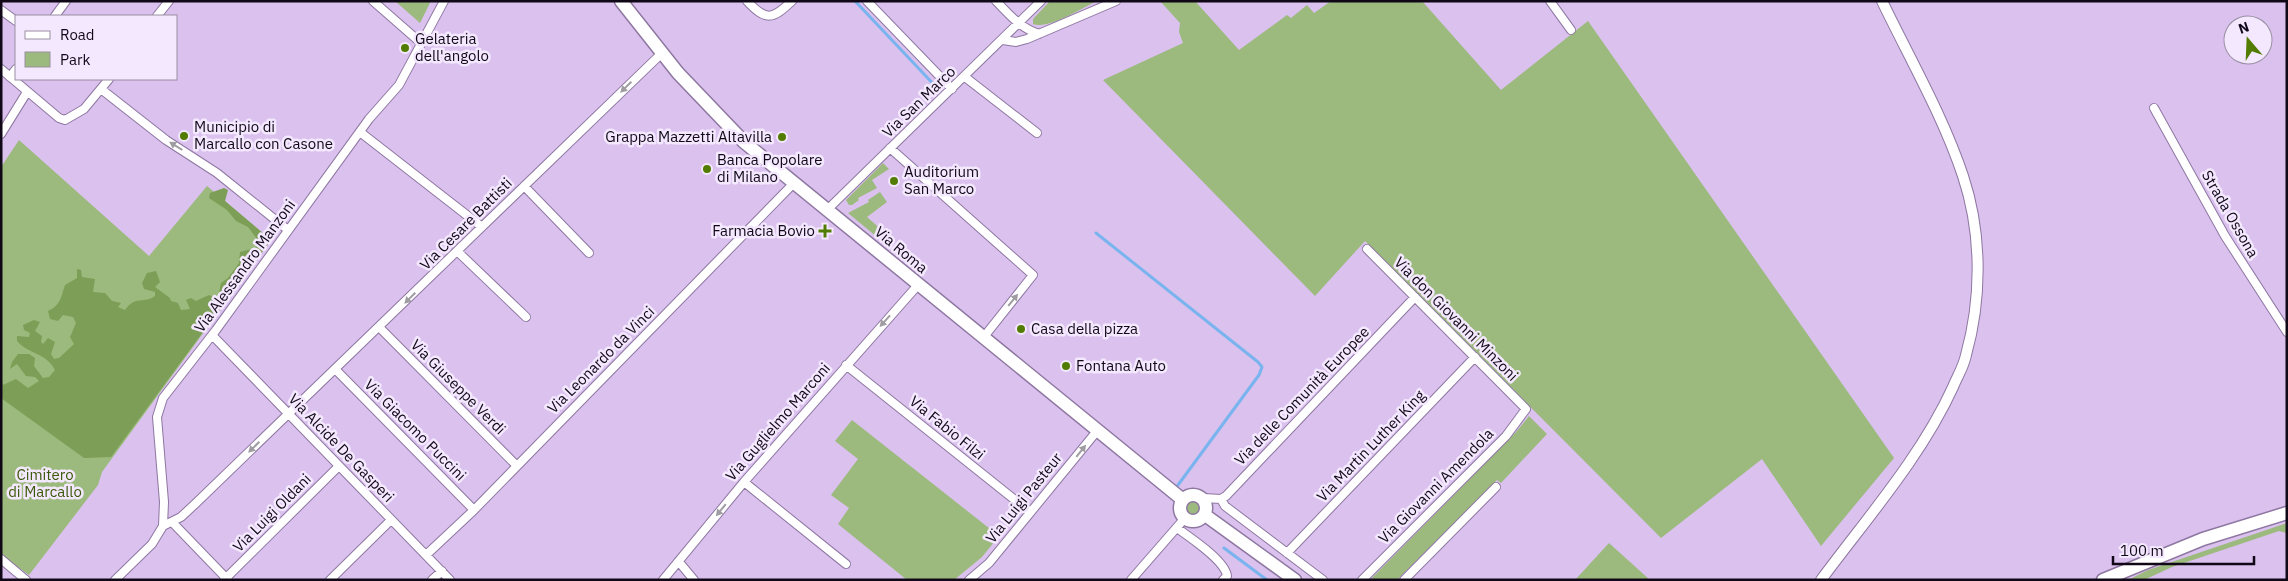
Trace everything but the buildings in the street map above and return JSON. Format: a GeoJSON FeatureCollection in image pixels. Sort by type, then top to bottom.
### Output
{"type":"FeatureCollection","features":[{"type":"Feature","properties":{"kind":"main road","name":"Via Roma"},"geometry":{"type":"LineString","coordinates":[[621,1],[662,53],[729,128],[918,285],[1183,500]]}},
{"type":"Feature","properties":{"kind":"main road"},"geometry":{"type":"LineString","coordinates":[[1195,494],[1203,498],[1207,506],[1204,515],[1197,520],[1181,523],[1180,507],[1183,500],[1195,494]]}},
{"type":"Feature","properties":{"kind":"main road"},"geometry":{"type":"LineString","coordinates":[[2103,580],[2203,539],[2287,513]]}},
{"type":"Feature","properties":{"kind":"main road"},"geometry":{"type":"LineString","coordinates":[[1204,515],[1295,580]]}},
{"type":"Feature","properties":{"kind":"street"},"geometry":{"type":"LineString","coordinates":[[56,15],[66,1]]}},
{"type":"Feature","properties":{"kind":"street"},"geometry":{"type":"LineString","coordinates":[[158,15],[169,1]]}},
{"type":"Feature","properties":{"kind":"street"},"geometry":{"type":"LineString","coordinates":[[373,1],[421,43]]}},
{"type":"Feature","properties":{"kind":"street","name":"Via Alessandro Manzoni"},"geometry":{"type":"LineString","coordinates":[[163,526],[164,502],[157,417],[159,406],[360,132],[399,85],[444,1]]}},
{"type":"Feature","properties":{"kind":"street"},"geometry":{"type":"LineString","coordinates":[[747,1],[760,15],[767,16],[775,16],[792,1]]}},
{"type":"Feature","properties":{"kind":"street"},"geometry":{"type":"LineString","coordinates":[[867,1],[952,89]]}},
{"type":"Feature","properties":{"kind":"street"},"geometry":{"type":"LineString","coordinates":[[996,1],[1018,24],[1039,34]]}},
{"type":"Feature","properties":{"kind":"street","name":"Via San Marco"},"geometry":{"type":"LineString","coordinates":[[827,210],[1041,1]]}},
{"type":"Feature","properties":{"kind":"street"},"geometry":{"type":"LineString","coordinates":[[1003,40],[1016,42],[1116,1]]}},
{"type":"Feature","properties":{"kind":"street"},"geometry":{"type":"LineString","coordinates":[[1550,1],[1571,30]]}},
{"type":"Feature","properties":{"kind":"street"},"geometry":{"type":"LineString","coordinates":[[1821,580],[1903,472],[1943,408],[1966,357],[1976,306],[1978,260],[1974,220],[1964,177],[1948,136],[1882,1]]}},
{"type":"Feature","properties":{"kind":"street"},"geometry":{"type":"LineString","coordinates":[[1,10],[15,20]]}},
{"type":"Feature","properties":{"kind":"street","name":"Via Cesare Battisti"},"geometry":{"type":"LineString","coordinates":[[163,526],[181,517],[380,328],[482,226],[662,53]]}},
{"type":"Feature","properties":{"kind":"street"},"geometry":{"type":"LineString","coordinates":[[1,69],[59,118],[65,120],[72,118],[84,109],[108,80]]}},
{"type":"Feature","properties":{"kind":"street"},"geometry":{"type":"LineString","coordinates":[[10,77],[15,70]]}},
{"type":"Feature","properties":{"kind":"street"},"geometry":{"type":"LineString","coordinates":[[965,77],[1037,133]]}},
{"type":"Feature","properties":{"kind":"street"},"geometry":{"type":"LineString","coordinates":[[101,89],[166,140],[217,173],[288,230]]}},
{"type":"Feature","properties":{"kind":"street"},"geometry":{"type":"LineString","coordinates":[[1,134],[27,92]]}},
{"type":"Feature","properties":{"kind":"street","name":"Strada Ossona"},"geometry":{"type":"LineString","coordinates":[[2154,108],[2225,236],[2287,332]]}},
{"type":"Feature","properties":{"kind":"street"},"geometry":{"type":"LineString","coordinates":[[360,132],[482,226]]}},
{"type":"Feature","properties":{"kind":"street"},"geometry":{"type":"LineString","coordinates":[[890,148],[1033,275],[983,338]]}},
{"type":"Feature","properties":{"kind":"street","name":"Via Leonardo da Vinci"},"geometry":{"type":"LineString","coordinates":[[426,555],[474,510],[794,183]]}},
{"type":"Feature","properties":{"kind":"street"},"geometry":{"type":"LineString","coordinates":[[524,186],[589,253]]}},
{"type":"Feature","properties":{"kind":"street","name":"Via don Giovanni Minzoni"},"geometry":{"type":"LineString","coordinates":[[1367,249],[1526,409]]}},
{"type":"Feature","properties":{"kind":"street"},"geometry":{"type":"LineString","coordinates":[[457,251],[526,316]]}},
{"type":"Feature","properties":{"kind":"street","name":"Via Guglielmo Marconi"},"geometry":{"type":"LineString","coordinates":[[663,580],[744,482],[918,285]]}},
{"type":"Feature","properties":{"kind":"street","name":"Via delle Comunità Europee"},"geometry":{"type":"LineString","coordinates":[[1221,499],[1415,297]]}},
{"type":"Feature","properties":{"kind":"street","name":"Via Giuseppe Verdi"},"geometry":{"type":"LineString","coordinates":[[380,328],[517,466]]}},
{"type":"Feature","properties":{"kind":"street","name":"Via Alcide De Gasperi"},"geometry":{"type":"LineString","coordinates":[[212,335],[450,580]]}},
{"type":"Feature","properties":{"kind":"street","name":"Via Martin Luther King"},"geometry":{"type":"LineString","coordinates":[[1287,553],[1474,358]]}},
{"type":"Feature","properties":{"kind":"street","name":"Via Fabio Filzi"},"geometry":{"type":"LineString","coordinates":[[846,365],[1030,512]]}},
{"type":"Feature","properties":{"kind":"street","name":"Via Giacomo Puccini"},"geometry":{"type":"LineString","coordinates":[[336,370],[474,510]]}},
{"type":"Feature","properties":{"kind":"street","name":"Via Giovanni Amendola"},"geometry":{"type":"LineString","coordinates":[[1362,580],[1506,436],[1526,409]]}},
{"type":"Feature","properties":{"kind":"street","name":"Via Luigi Pasteur"},"geometry":{"type":"LineString","coordinates":[[969,580],[990,563],[1097,430]]}},
{"type":"Feature","properties":{"kind":"street","name":"Via Luigi Oldani"},"geometry":{"type":"LineString","coordinates":[[226,579],[339,466]]}},
{"type":"Feature","properties":{"kind":"street"},"geometry":{"type":"LineString","coordinates":[[744,482],[846,564]]}},
{"type":"Feature","properties":{"kind":"street"},"geometry":{"type":"LineString","coordinates":[[1404,580],[1496,487]]}},
{"type":"Feature","properties":{"kind":"street"},"geometry":{"type":"LineString","coordinates":[[1203,498],[1221,499],[1225,506],[1323,580]]}},
{"type":"Feature","properties":{"kind":"street"},"geometry":{"type":"LineString","coordinates":[[330,580],[392,520]]}},
{"type":"Feature","properties":{"kind":"street"},"geometry":{"type":"LineString","coordinates":[[172,522],[226,579]]}},
{"type":"Feature","properties":{"kind":"street"},"geometry":{"type":"LineString","coordinates":[[1131,580],[1181,523],[1201,546],[1226,569],[1227,576],[1223,580]]}},
{"type":"Feature","properties":{"kind":"street"},"geometry":{"type":"LineString","coordinates":[[115,580],[152,544],[163,526]]}},
{"type":"Feature","properties":{"kind":"street"},"geometry":{"type":"LineString","coordinates":[[1,560],[26,580]]}},
{"type":"Feature","properties":{"kind":"street"},"geometry":{"type":"LineString","coordinates":[[678,562],[694,580]]}},
{"type":"Feature","properties":{"kind":"street"},"geometry":{"type":"LineString","coordinates":[[432,580],[442,571]]}},
{"type":"Feature","properties":{"kind":"green space"},"geometry":{"type":"Polygon","coordinates":[[[395,1],[431,1],[420,23],[395,1]]]}},
{"type":"Feature","properties":{"kind":"green space"},"geometry":{"type":"Polygon","coordinates":[[[1050,1],[1097,1],[1056,21],[1047,24],[1033,24],[1033,19],[1050,1]]]}},
{"type":"Feature","properties":{"kind":"green space"},"geometry":{"type":"Polygon","coordinates":[[[1160,1],[1195,1],[1239,50],[1287,15],[1291,18],[1307,5],[1314,13],[1331,1],[1422,1],[1501,90],[1588,21],[1894,458],[1821,546],[1762,459],[1661,538],[1365,241],[1315,296],[1103,80],[1183,43],[1179,32],[1180,23],[1160,1]]]}},
{"type":"Feature","properties":{"kind":"green space","name":"Cimitero di Marcallo"},"geometry":{"type":"Polygon","coordinates":[[[19,140],[149,256],[207,186],[271,240],[102,472],[98,485],[29,575],[1,555],[1,167],[19,140]]]}},
{"type":"Feature","properties":{"kind":"green space"},"geometry":{"type":"Polygon","coordinates":[[[883,163],[889,169],[872,180],[877,188],[858,198],[859,200],[852,205],[849,205],[846,200],[883,163]]]}},
{"type":"Feature","properties":{"kind":"green space"},"geometry":{"type":"Polygon","coordinates":[[[224,188],[228,190],[225,201],[271,240],[206,327],[202,325],[199,329],[203,332],[111,457],[84,458],[1,398],[1,382],[3,385],[16,379],[28,388],[39,381],[35,377],[26,376],[17,364],[10,369],[12,362],[18,354],[29,354],[35,358],[34,366],[43,378],[49,377],[55,370],[47,360],[26,349],[17,341],[17,336],[29,337],[30,333],[24,330],[23,325],[34,320],[40,322],[35,331],[42,336],[41,342],[43,344],[48,338],[55,342],[51,354],[54,359],[59,358],[74,344],[70,337],[76,323],[73,317],[63,315],[58,321],[50,319],[48,311],[58,303],[65,285],[77,278],[77,269],[81,270],[82,277],[95,279],[93,292],[105,293],[112,301],[121,303],[118,307],[125,310],[136,301],[155,296],[155,292],[144,289],[142,283],[147,273],[156,271],[160,282],[155,287],[170,298],[171,301],[178,303],[181,310],[190,309],[186,300],[191,298],[196,301],[209,295],[222,301],[225,297],[219,292],[221,283],[228,278],[239,263],[240,252],[255,248],[258,244],[257,239],[248,227],[236,221],[227,210],[209,198],[210,193],[224,188]]]}},
{"type":"Feature","properties":{"kind":"green space"},"geometry":{"type":"Polygon","coordinates":[[[880,192],[887,202],[867,217],[883,231],[877,237],[848,213],[869,202],[868,200],[880,192]]]}},
{"type":"Feature","properties":{"kind":"green space"},"geometry":{"type":"Polygon","coordinates":[[[1529,416],[1547,434],[1501,483],[1497,480],[1397,580],[1370,580],[1516,432],[1529,416]]]}},
{"type":"Feature","properties":{"kind":"green space"},"geometry":{"type":"Polygon","coordinates":[[[852,420],[999,536],[982,557],[954,580],[907,580],[838,524],[849,508],[831,495],[858,459],[835,441],[852,420]]]}},
{"type":"Feature","properties":{"kind":"green space"},"geometry":{"type":"Polygon","coordinates":[[[1190,499],[1196,499],[1201,504],[1199,513],[1190,515],[1185,510],[1185,504],[1190,499]]]}},
{"type":"Feature","properties":{"kind":"green space"},"geometry":{"type":"Polygon","coordinates":[[[2287,523],[2287,533],[2279,531],[2172,567],[2144,580],[2128,580],[2148,570],[2287,523]]]}},
{"type":"Feature","properties":{"kind":"green space"},"geometry":{"type":"Polygon","coordinates":[[[1609,543],[1650,580],[1575,580],[1609,543]]]}},
{"type":"Feature","properties":{"kind":"waterway"},"geometry":{"type":"LineString","coordinates":[[855,1],[939,90]]}},
{"type":"Feature","properties":{"kind":"waterway"},"geometry":{"type":"LineString","coordinates":[[1096,233],[1262,367],[1259,375],[1178,485]]}},
{"type":"Feature","properties":{"kind":"waterway"},"geometry":{"type":"LineString","coordinates":[[1224,548],[1267,580]]}},
{"type":"Feature","properties":{"kind":"place","name":"Gelateria dell'angolo"},"geometry":{"type":"Point","coordinates":[405,48]}},
{"type":"Feature","properties":{"kind":"place","name":"Municipio di Marcallo con Casone"},"geometry":{"type":"Point","coordinates":[184,136]}},
{"type":"Feature","properties":{"kind":"place","name":"Grappa Mazzetti Altavilla"},"geometry":{"type":"Point","coordinates":[782,137]}},
{"type":"Feature","properties":{"kind":"place","name":"Banca Popolare di Milano"},"geometry":{"type":"Point","coordinates":[707,169]}},
{"type":"Feature","properties":{"kind":"place","name":"Auditorium San Marco"},"geometry":{"type":"Point","coordinates":[894,181]}},
{"type":"Feature","properties":{"kind":"place","name":"Farmacia Bovio"},"geometry":{"type":"Point","coordinates":[825,231]}},
{"type":"Feature","properties":{"kind":"place","name":"Casa della pizza"},"geometry":{"type":"Point","coordinates":[1021,329]}},
{"type":"Feature","properties":{"kind":"place","name":"Fontana Auto"},"geometry":{"type":"Point","coordinates":[1066,366]}}]}
